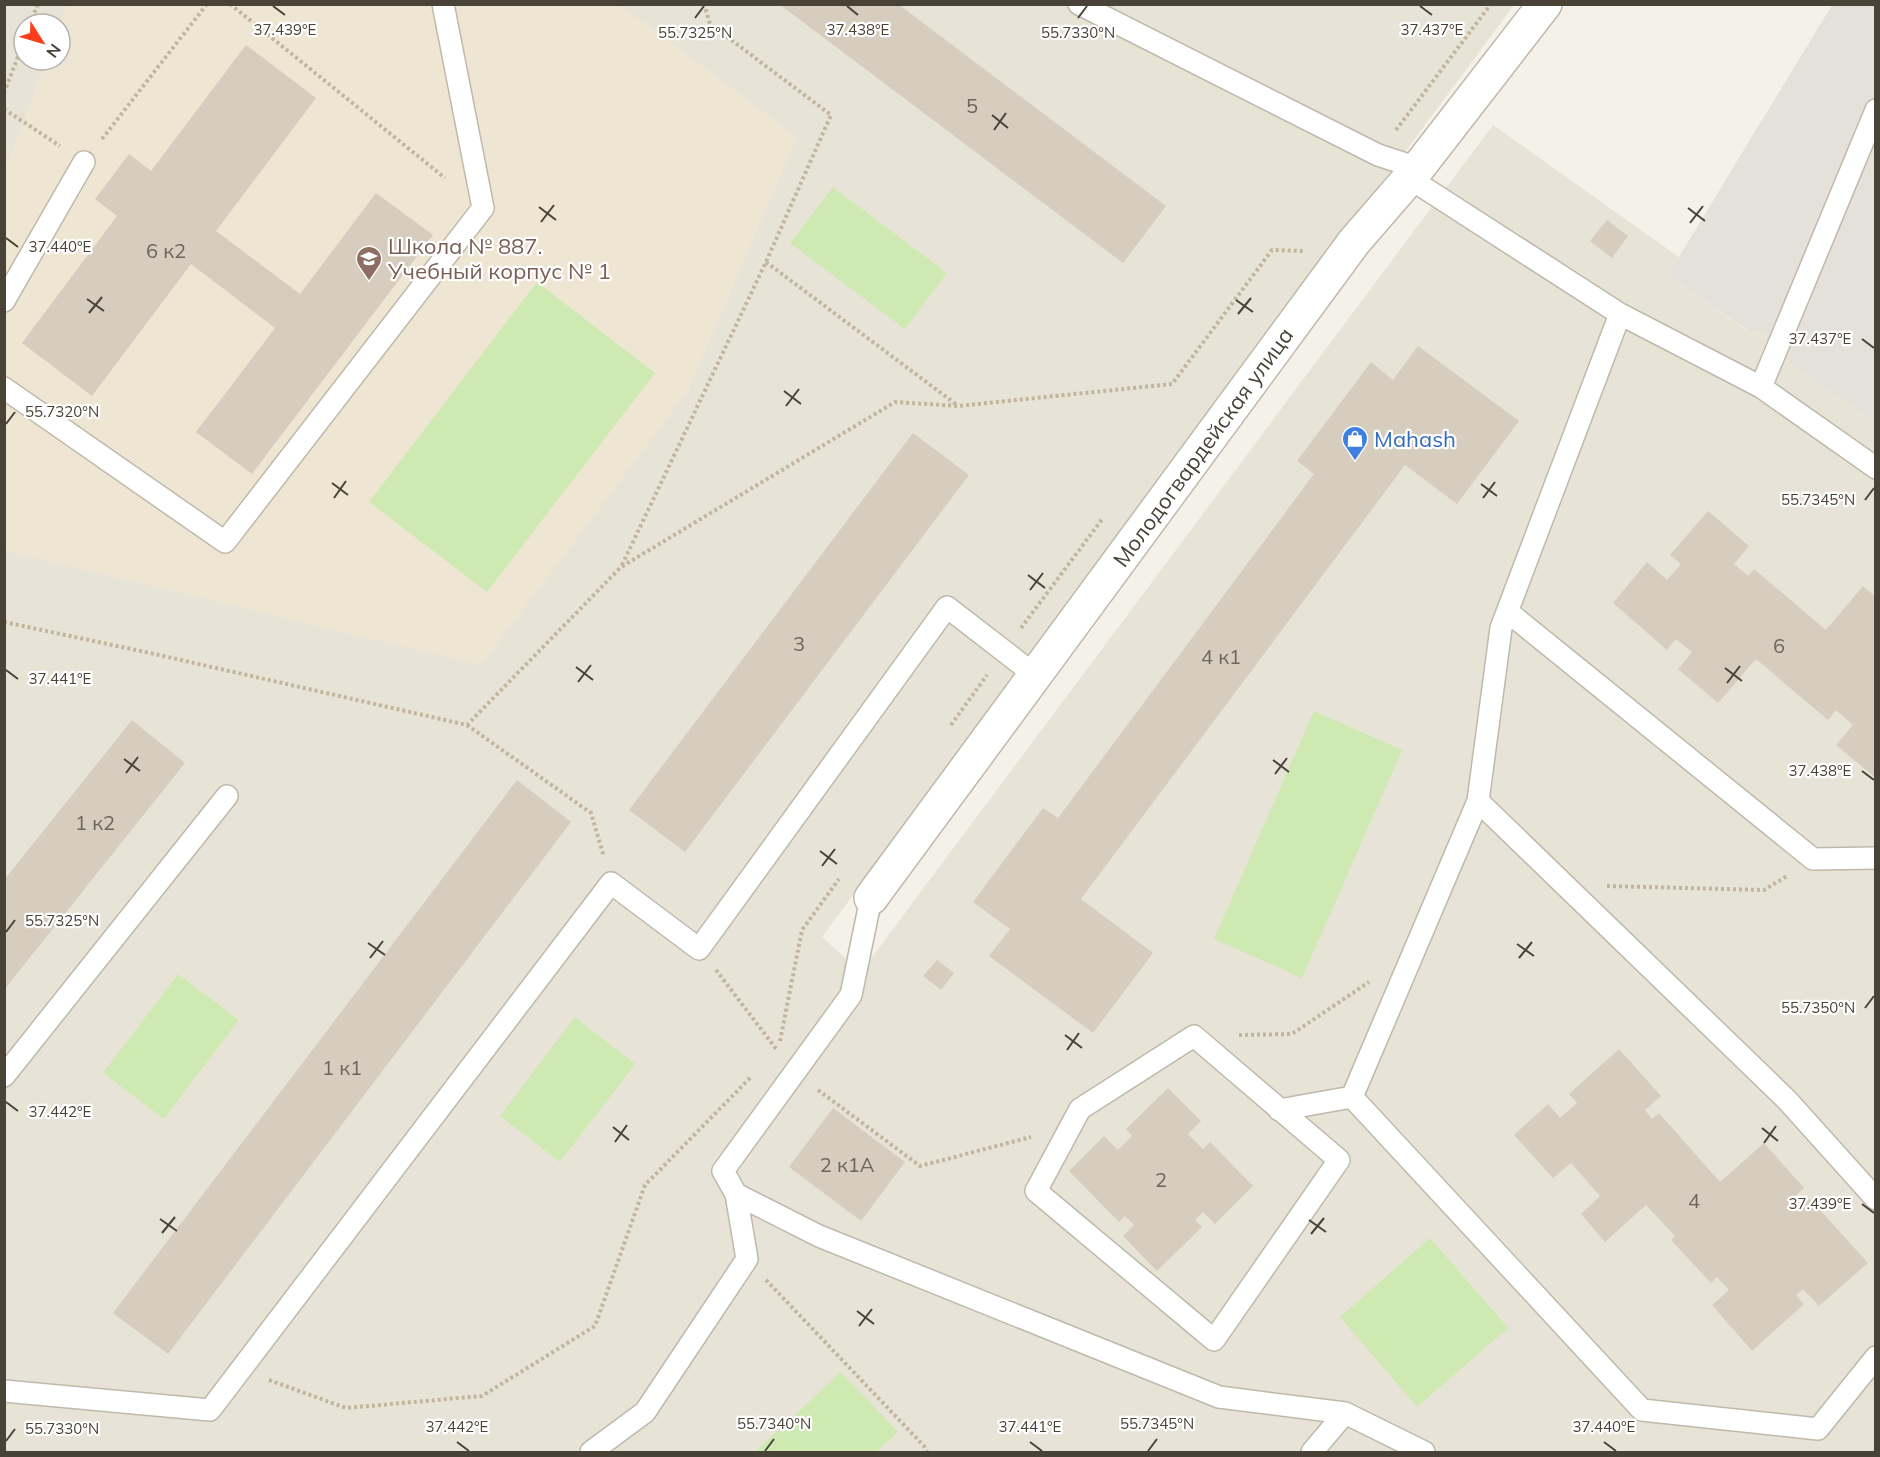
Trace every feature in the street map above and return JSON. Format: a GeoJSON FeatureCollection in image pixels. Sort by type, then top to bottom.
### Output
{"type":"FeatureCollection","features":[{"type":"Feature","properties":{"kind":"street","name":"Молодогвардейская улица"},"geometry":{"type":"LineString","coordinates":[[872,897],[1354,242],[1413,173],[1545,4]]}},
{"type":"Feature","properties":{"kind":"lane"},"geometry":{"type":"LineString","coordinates":[[4,388],[225,542],[483,208],[444,4]]}},
{"type":"Feature","properties":{"kind":"lane"},"geometry":{"type":"LineString","coordinates":[[1079,4],[1413,173],[1620,314],[1761,387],[1875,468]]}},
{"type":"Feature","properties":{"kind":"lane"},"geometry":{"type":"LineString","coordinates":[[1761,387],[1875,110]]}},
{"type":"Feature","properties":{"kind":"lane"},"geometry":{"type":"LineString","coordinates":[[4,301],[84,162]]}},
{"type":"Feature","properties":{"kind":"lane"},"geometry":{"type":"LineString","coordinates":[[1352,1097],[1478,801],[1501,628],[1620,314]]}},
{"type":"Feature","properties":{"kind":"lane"},"geometry":{"type":"LineString","coordinates":[[4,1391],[210,1410],[611,883],[699,949],[947,607],[1035,675]]}},
{"type":"Feature","properties":{"kind":"lane"},"geometry":{"type":"LineString","coordinates":[[1508,612],[1813,859],[1875,858]]}},
{"type":"Feature","properties":{"kind":"lane"},"geometry":{"type":"LineString","coordinates":[[4,1076],[227,796]]}},
{"type":"Feature","properties":{"kind":"lane"},"geometry":{"type":"LineString","coordinates":[[1478,801],[1787,1100],[1875,1199]]}},
{"type":"Feature","properties":{"kind":"lane"},"geometry":{"type":"LineString","coordinates":[[591,1452],[645,1412],[747,1259],[736,1194],[723,1171],[851,995],[872,897]]}},
{"type":"Feature","properties":{"kind":"lane"},"geometry":{"type":"LineString","coordinates":[[1194,1036],[1339,1160],[1214,1340],[1036,1191],[1080,1108],[1194,1036]]}},
{"type":"Feature","properties":{"kind":"lane"},"geometry":{"type":"LineString","coordinates":[[1279,1110],[1352,1097]]}},
{"type":"Feature","properties":{"kind":"lane"},"geometry":{"type":"LineString","coordinates":[[1352,1097],[1642,1410],[1818,1429],[1875,1357]]}},
{"type":"Feature","properties":{"kind":"lane"},"geometry":{"type":"LineString","coordinates":[[736,1194],[819,1236],[1219,1397],[1345,1413],[1424,1452]]}},
{"type":"Feature","properties":{"kind":"lane"},"geometry":{"type":"LineString","coordinates":[[1312,1452],[1345,1413]]}},
{"type":"Feature","properties":{"kind":"path"},"geometry":{"type":"LineString","coordinates":[[4,109],[84,162],[207,4]]}},
{"type":"Feature","properties":{"kind":"path"},"geometry":{"type":"LineString","coordinates":[[230,4],[483,208]]}},
{"type":"Feature","properties":{"kind":"path"},"geometry":{"type":"LineString","coordinates":[[621,567],[766,262],[831,115],[710,24],[704,4]]}},
{"type":"Feature","properties":{"kind":"path"},"geometry":{"type":"LineString","coordinates":[[5,90],[12,72]]}},
{"type":"Feature","properties":{"kind":"path"},"geometry":{"type":"LineString","coordinates":[[467,725],[621,567],[895,402],[958,406],[1172,384],[1272,250],[1306,251]]}},
{"type":"Feature","properties":{"kind":"path"},"geometry":{"type":"LineString","coordinates":[[766,262],[958,406]]}},
{"type":"Feature","properties":{"kind":"path"},"geometry":{"type":"LineString","coordinates":[[4,622],[467,725],[591,813],[611,883]]}},
{"type":"Feature","properties":{"kind":"path"},"geometry":{"type":"LineString","coordinates":[[1564,884],[1764,890],[1813,859]]}},
{"type":"Feature","properties":{"kind":"path"},"geometry":{"type":"LineString","coordinates":[[699,949],[795,1073],[920,1166],[1049,1132],[1080,1108]]}},
{"type":"Feature","properties":{"kind":"path"},"geometry":{"type":"LineString","coordinates":[[1194,1036],[1292,1034],[1415,951]]}},
{"type":"Feature","properties":{"kind":"path"},"geometry":{"type":"LineString","coordinates":[[241,1370],[346,1408],[482,1396],[595,1326],[645,1185],[753,1076]]}},
{"type":"Feature","properties":{"kind":"path"},"geometry":{"type":"LineString","coordinates":[[747,1259],[927,1452]]}},
{"type":"Feature","properties":{"kind":"shaded area","name":"Школа № 887. Учебный корпус № 1"},"geometry":{"type":"Polygon","coordinates":[[[67,4],[620,5],[797,137],[688,391],[481,665],[5,551],[4,174],[42,72],[72,72],[72,12],[64,12],[67,4]]]}},
{"type":"Feature","properties":{"kind":"shaded area"},"geometry":{"type":"Polygon","coordinates":[[[5,5],[1514,5],[822,937],[861,972],[1493,125],[1679,257],[1668,275],[1748,331],[1766,332],[1792,350],[1791,364],[1875,422],[1875,1452],[5,1452],[5,5]]]}},
{"type":"Feature","properties":{"kind":"shaded area"},"geometry":{"type":"Polygon","coordinates":[[[1832,5],[1875,5],[1875,422],[1791,364],[1791,350],[1766,332],[1749,331],[1668,275],[1832,5]]]}},
{"type":"Feature","properties":{"kind":"green space"},"geometry":{"type":"Polygon","coordinates":[[[833,187],[947,273],[905,329],[790,243],[833,187]]]}},
{"type":"Feature","properties":{"kind":"green space"},"geometry":{"type":"Polygon","coordinates":[[[537,282],[655,373],[487,592],[369,502],[537,282]]]}},
{"type":"Feature","properties":{"kind":"green space"},"geometry":{"type":"Polygon","coordinates":[[[1314,711],[1402,750],[1302,978],[1214,939],[1314,711]]]}},
{"type":"Feature","properties":{"kind":"green space"},"geometry":{"type":"Polygon","coordinates":[[[178,974],[239,1020],[164,1119],[103,1073],[178,974]]]}},
{"type":"Feature","properties":{"kind":"green space"},"geometry":{"type":"Polygon","coordinates":[[[575,1017],[635,1064],[560,1162],[500,1116],[575,1017]]]}},
{"type":"Feature","properties":{"kind":"green space"},"geometry":{"type":"Polygon","coordinates":[[[1430,1238],[1508,1328],[1417,1407],[1340,1317],[1430,1238]]]}},
{"type":"Feature","properties":{"kind":"green space"},"geometry":{"type":"Polygon","coordinates":[[[841,1372],[898,1432],[876,1452],[755,1452],[841,1372]]]}},
{"type":"Feature","properties":{"kind":"building"},"geometry":{"type":"Polygon","coordinates":[[[779,4],[898,4],[1166,206],[1123,263],[779,4]]]}},
{"type":"Feature","properties":{"kind":"building"},"geometry":{"type":"Polygon","coordinates":[[[246,45],[316,98],[216,231],[300,294],[376,193],[433,235],[252,474],[196,432],[275,328],[191,264],[92,396],[22,343],[117,216],[95,199],[129,154],[151,171],[246,45]]]}},
{"type":"Feature","properties":{"kind":"building"},"geometry":{"type":"Polygon","coordinates":[[[1607,220],[1628,236],[1612,258],[1590,241],[1607,220]]]}},
{"type":"Feature","properties":{"kind":"building"},"geometry":{"type":"Polygon","coordinates":[[[1418,346],[1519,421],[1457,504],[1405,465],[1081,899],[1153,953],[1093,1033],[989,956],[1010,929],[973,902],[1043,808],[1058,818],[1314,474],[1297,461],[1371,362],[1393,380],[1418,346]]]}},
{"type":"Feature","properties":{"kind":"building"},"geometry":{"type":"Polygon","coordinates":[[[913,433],[969,475],[685,852],[629,810],[913,433]]]}},
{"type":"Feature","properties":{"kind":"building"},"geometry":{"type":"Polygon","coordinates":[[[1708,511],[1749,546],[1734,564],[1748,576],[1754,569],[1826,630],[1863,586],[1876,597],[1876,778],[1836,745],[1853,725],[1836,710],[1828,720],[1756,659],[1718,703],[1678,669],[1692,652],[1676,639],[1667,650],[1613,603],[1647,562],[1667,580],[1681,564],[1670,555],[1708,511]]]}},
{"type":"Feature","properties":{"kind":"building"},"geometry":{"type":"Polygon","coordinates":[[[132,720],[185,763],[4,990],[4,880],[132,720]]]}},
{"type":"Feature","properties":{"kind":"building"},"geometry":{"type":"Polygon","coordinates":[[[517,780],[571,822],[168,1354],[113,1313],[517,780]]]}},
{"type":"Feature","properties":{"kind":"building"},"geometry":{"type":"Polygon","coordinates":[[[937,960],[954,973],[941,990],[923,976],[937,960]]]}},
{"type":"Feature","properties":{"kind":"building"},"geometry":{"type":"Polygon","coordinates":[[[1619,1049],[1661,1096],[1645,1110],[1652,1119],[1659,1113],[1720,1182],[1764,1143],[1804,1188],[1790,1201],[1797,1210],[1810,1199],[1868,1263],[1819,1306],[1803,1289],[1796,1295],[1804,1304],[1752,1351],[1712,1305],[1729,1290],[1717,1277],[1711,1283],[1671,1240],[1675,1236],[1646,1205],[1605,1242],[1581,1214],[1600,1196],[1571,1163],[1553,1178],[1514,1135],[1548,1104],[1560,1118],[1577,1103],[1569,1094],[1619,1049]]]}},
{"type":"Feature","properties":{"kind":"building"},"geometry":{"type":"Polygon","coordinates":[[[1168,1088],[1201,1121],[1188,1134],[1203,1149],[1210,1142],[1253,1186],[1215,1224],[1203,1212],[1195,1220],[1202,1227],[1157,1271],[1123,1236],[1134,1225],[1125,1216],[1119,1222],[1069,1171],[1104,1136],[1118,1150],[1132,1136],[1126,1129],[1168,1088]]]}},
{"type":"Feature","properties":{"kind":"building"},"geometry":{"type":"Polygon","coordinates":[[[833,1108],[905,1162],[861,1221],[789,1167],[833,1108]]]}},
{"type":"Feature","properties":{"kind":"place","name":"Школа № 887. Учебный корпус № 1"},"geometry":{"type":"Point","coordinates":[369,282]}},
{"type":"Feature","properties":{"kind":"place","name":"Mahash"},"geometry":{"type":"Point","coordinates":[1355,462]}}]}
